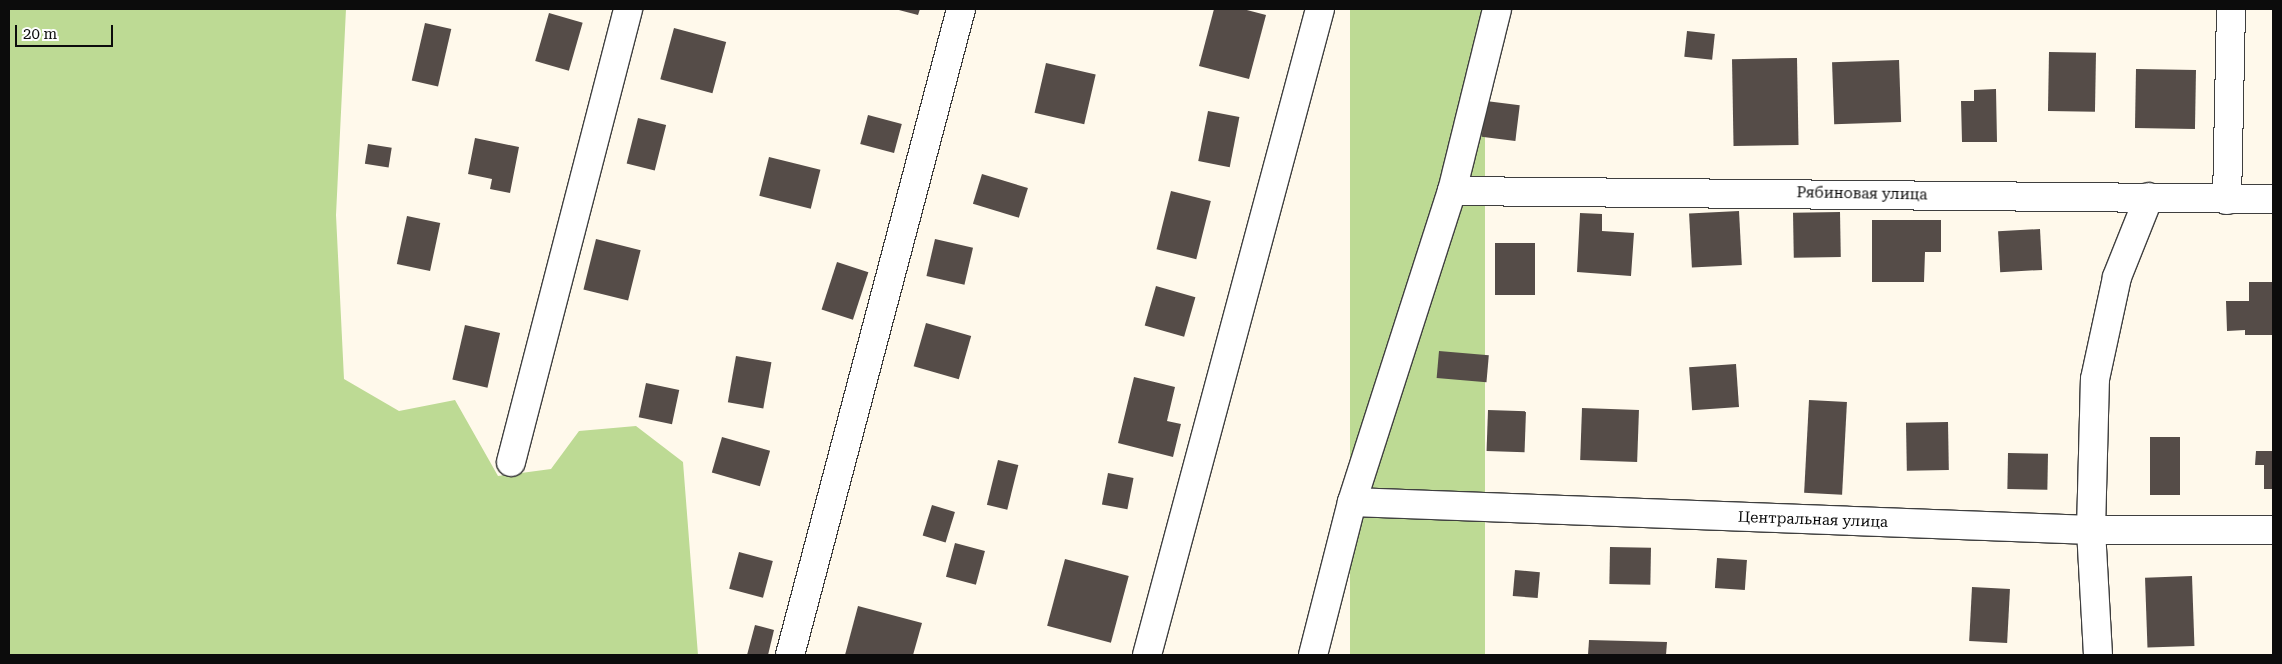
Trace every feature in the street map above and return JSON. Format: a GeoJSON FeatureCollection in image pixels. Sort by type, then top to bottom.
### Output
{"type":"FeatureCollection","features":[{"type":"Feature","properties":{"kind":"street"},"geometry":{"type":"LineString","coordinates":[[511,462],[628,9]]}},
{"type":"Feature","properties":{"kind":"street"},"geometry":{"type":"LineString","coordinates":[[790,655],[961,9]]}},
{"type":"Feature","properties":{"kind":"street"},"geometry":{"type":"LineString","coordinates":[[1146,655],[1320,9]]}},
{"type":"Feature","properties":{"kind":"street"},"geometry":{"type":"LineString","coordinates":[[1313,655],[1352,502],[1452,191],[1497,9]]}},
{"type":"Feature","properties":{"kind":"street"},"geometry":{"type":"LineString","coordinates":[[2227,200],[2231,9]]}},
{"type":"Feature","properties":{"kind":"street","name":"Рябиновая улица"},"geometry":{"type":"LineString","coordinates":[[1452,191],[2273,199]]}},
{"type":"Feature","properties":{"kind":"street"},"geometry":{"type":"LineString","coordinates":[[2098,655],[2091,530],[2095,380],[2117,277],[2149,197]]}},
{"type":"Feature","properties":{"kind":"street","name":"Центральная улица"},"geometry":{"type":"LineString","coordinates":[[1352,502],[2091,530],[2273,530]]}},
{"type":"Feature","properties":{"kind":"green space"},"geometry":{"type":"Polygon","coordinates":[[[9,9],[346,9],[336,215],[344,379],[399,411],[455,400],[498,476],[551,469],[579,431],[636,426],[683,462],[698,655],[9,655],[9,9]]]}},
{"type":"Feature","properties":{"kind":"green space"},"geometry":{"type":"Polygon","coordinates":[[[1350,9],[1485,9],[1485,655],[1350,655],[1350,9]]]}},
{"type":"Feature","properties":{"kind":"building"},"geometry":{"type":"Polygon","coordinates":[[[895,9],[920,9],[918,15],[895,9]]]}},
{"type":"Feature","properties":{"kind":"building"},"geometry":{"type":"Polygon","coordinates":[[[1214,9],[1243,9],[1266,15],[1249,79],[1199,66],[1214,9]]]}},
{"type":"Feature","properties":{"kind":"building"},"geometry":{"type":"Polygon","coordinates":[[[549,13],[583,23],[569,71],[535,61],[549,13]]]}},
{"type":"Feature","properties":{"kind":"building"},"geometry":{"type":"Polygon","coordinates":[[[425,23],[451,29],[438,87],[412,80],[425,23]]]}},
{"type":"Feature","properties":{"kind":"building"},"geometry":{"type":"Polygon","coordinates":[[[674,28],[726,42],[712,93],[660,79],[674,28]]]}},
{"type":"Feature","properties":{"kind":"building"},"geometry":{"type":"Polygon","coordinates":[[[1687,31],[1715,34],[1712,60],[1684,57],[1687,31]]]}},
{"type":"Feature","properties":{"kind":"building"},"geometry":{"type":"Polygon","coordinates":[[[2049,52],[2096,53],[2095,112],[2048,111],[2049,52]]]}},
{"type":"Feature","properties":{"kind":"building"},"geometry":{"type":"Polygon","coordinates":[[[1797,58],[1799,145],[1734,146],[1732,59],[1797,58]]]}},
{"type":"Feature","properties":{"kind":"building"},"geometry":{"type":"Polygon","coordinates":[[[1899,60],[1901,122],[1834,124],[1832,62],[1899,60]]]}},
{"type":"Feature","properties":{"kind":"building"},"geometry":{"type":"Polygon","coordinates":[[[1046,63],[1096,74],[1084,124],[1035,113],[1046,63]]]}},
{"type":"Feature","properties":{"kind":"building"},"geometry":{"type":"Polygon","coordinates":[[[2136,69],[2196,70],[2195,129],[2135,128],[2136,69]]]}},
{"type":"Feature","properties":{"kind":"building"},"geometry":{"type":"Polygon","coordinates":[[[1996,89],[1997,142],[1962,142],[1961,101],[1974,101],[1974,90],[1996,89]]]}},
{"type":"Feature","properties":{"kind":"building"},"geometry":{"type":"Polygon","coordinates":[[[1486,101],[1520,105],[1515,141],[1482,137],[1486,101]]]}},
{"type":"Feature","properties":{"kind":"building"},"geometry":{"type":"Polygon","coordinates":[[[1208,111],[1239,117],[1230,167],[1198,161],[1208,111]]]}},
{"type":"Feature","properties":{"kind":"building"},"geometry":{"type":"Polygon","coordinates":[[[868,115],[902,124],[894,153],[860,144],[868,115]]]}},
{"type":"Feature","properties":{"kind":"building"},"geometry":{"type":"Polygon","coordinates":[[[638,118],[666,125],[655,171],[627,164],[638,118]]]}},
{"type":"Feature","properties":{"kind":"building"},"geometry":{"type":"Polygon","coordinates":[[[475,138],[519,147],[510,193],[490,189],[492,179],[468,174],[475,138]]]}},
{"type":"Feature","properties":{"kind":"building"},"geometry":{"type":"Polygon","coordinates":[[[368,144],[392,148],[389,168],[365,164],[368,144]]]}},
{"type":"Feature","properties":{"kind":"building"},"geometry":{"type":"Polygon","coordinates":[[[769,157],[820,170],[811,209],[759,196],[769,157]]]}},
{"type":"Feature","properties":{"kind":"building"},"geometry":{"type":"Polygon","coordinates":[[[982,174],[1028,188],[1019,218],[973,204],[982,174]]]}},
{"type":"Feature","properties":{"kind":"building"},"geometry":{"type":"Polygon","coordinates":[[[1171,191],[1211,201],[1196,259],[1156,249],[1171,191]]]}},
{"type":"Feature","properties":{"kind":"building"},"geometry":{"type":"Polygon","coordinates":[[[1739,211],[1742,265],[1692,268],[1689,214],[1739,211]]]}},
{"type":"Feature","properties":{"kind":"building"},"geometry":{"type":"Polygon","coordinates":[[[1840,212],[1841,257],[1794,258],[1793,213],[1840,212]]]}},
{"type":"Feature","properties":{"kind":"building"},"geometry":{"type":"Polygon","coordinates":[[[1580,213],[1602,214],[1602,231],[1634,233],[1631,276],[1577,272],[1580,213]]]}},
{"type":"Feature","properties":{"kind":"building"},"geometry":{"type":"Polygon","coordinates":[[[407,216],[440,223],[430,271],[397,264],[407,216]]]}},
{"type":"Feature","properties":{"kind":"building"},"geometry":{"type":"Polygon","coordinates":[[[1872,220],[1941,220],[1941,252],[1925,252],[1924,282],[1872,282],[1872,220]]]}},
{"type":"Feature","properties":{"kind":"building"},"geometry":{"type":"Polygon","coordinates":[[[2040,229],[2042,270],[2000,272],[1998,231],[2040,229]]]}},
{"type":"Feature","properties":{"kind":"building"},"geometry":{"type":"Polygon","coordinates":[[[596,239],[641,250],[628,301],[583,289],[596,239]]]}},
{"type":"Feature","properties":{"kind":"building"},"geometry":{"type":"Polygon","coordinates":[[[935,239],[973,248],[964,285],[926,276],[935,239]]]}},
{"type":"Feature","properties":{"kind":"building"},"geometry":{"type":"Polygon","coordinates":[[[1495,243],[1535,243],[1535,295],[1495,295],[1495,243]]]}},
{"type":"Feature","properties":{"kind":"building"},"geometry":{"type":"Polygon","coordinates":[[[837,262],[868,272],[853,320],[822,310],[837,262]]]}},
{"type":"Feature","properties":{"kind":"building"},"geometry":{"type":"Polygon","coordinates":[[[2249,282],[2273,282],[2273,335],[2245,335],[2245,330],[2227,331],[2226,301],[2249,301],[2249,282]]]}},
{"type":"Feature","properties":{"kind":"building"},"geometry":{"type":"Polygon","coordinates":[[[1156,286],[1195,297],[1184,337],[1145,325],[1156,286]]]}},
{"type":"Feature","properties":{"kind":"building"},"geometry":{"type":"Polygon","coordinates":[[[926,323],[971,336],[959,379],[914,366],[926,323]]]}},
{"type":"Feature","properties":{"kind":"building"},"geometry":{"type":"Polygon","coordinates":[[[465,325],[500,333],[487,388],[452,380],[465,325]]]}},
{"type":"Feature","properties":{"kind":"building"},"geometry":{"type":"Polygon","coordinates":[[[1439,351],[1489,355],[1486,382],[1437,378],[1439,351]]]}},
{"type":"Feature","properties":{"kind":"building"},"geometry":{"type":"Polygon","coordinates":[[[736,356],[771,362],[763,409],[728,402],[736,356]]]}},
{"type":"Feature","properties":{"kind":"building"},"geometry":{"type":"Polygon","coordinates":[[[1736,364],[1739,407],[1692,410],[1689,367],[1736,364]]]}},
{"type":"Feature","properties":{"kind":"building"},"geometry":{"type":"Polygon","coordinates":[[[1134,377],[1175,387],[1167,421],[1181,424],[1173,457],[1118,443],[1134,377]]]}},
{"type":"Feature","properties":{"kind":"building"},"geometry":{"type":"Polygon","coordinates":[[[646,383],[679,390],[672,424],[639,417],[646,383]]]}},
{"type":"Feature","properties":{"kind":"building"},"geometry":{"type":"Polygon","coordinates":[[[1809,400],[1847,402],[1842,495],[1804,493],[1809,400]]]}},
{"type":"Feature","properties":{"kind":"building"},"geometry":{"type":"Polygon","coordinates":[[[1582,408],[1639,410],[1637,462],[1580,460],[1582,408]]]}},
{"type":"Feature","properties":{"kind":"building"},"geometry":{"type":"Polygon","coordinates":[[[1488,410],[1526,411],[1525,452],[1487,451],[1488,410]]]}},
{"type":"Feature","properties":{"kind":"building"},"geometry":{"type":"Polygon","coordinates":[[[1948,422],[1949,470],[1907,471],[1906,423],[1948,422]]]}},
{"type":"Feature","properties":{"kind":"building"},"geometry":{"type":"Polygon","coordinates":[[[722,437],[770,451],[760,486],[712,473],[722,437]]]}},
{"type":"Feature","properties":{"kind":"building"},"geometry":{"type":"Polygon","coordinates":[[[2150,437],[2180,437],[2180,495],[2150,495],[2150,437]]]}},
{"type":"Feature","properties":{"kind":"building"},"geometry":{"type":"Polygon","coordinates":[[[2256,451],[2273,451],[2273,489],[2264,489],[2264,465],[2255,465],[2256,451]]]}},
{"type":"Feature","properties":{"kind":"building"},"geometry":{"type":"Polygon","coordinates":[[[2008,453],[2048,454],[2047,490],[2007,489],[2008,453]]]}},
{"type":"Feature","properties":{"kind":"building"},"geometry":{"type":"Polygon","coordinates":[[[998,460],[1018,465],[1007,510],[987,505],[998,460]]]}},
{"type":"Feature","properties":{"kind":"building"},"geometry":{"type":"Polygon","coordinates":[[[1108,473],[1134,478],[1127,509],[1102,504],[1108,473]]]}},
{"type":"Feature","properties":{"kind":"building"},"geometry":{"type":"Polygon","coordinates":[[[932,505],[955,512],[946,543],[923,536],[932,505]]]}},
{"type":"Feature","properties":{"kind":"building"},"geometry":{"type":"Polygon","coordinates":[[[955,543],[985,551],[976,585],[946,577],[955,543]]]}},
{"type":"Feature","properties":{"kind":"building"},"geometry":{"type":"Polygon","coordinates":[[[1610,547],[1651,548],[1650,585],[1609,584],[1610,547]]]}},
{"type":"Feature","properties":{"kind":"building"},"geometry":{"type":"Polygon","coordinates":[[[739,552],[773,561],[763,598],[729,589],[739,552]]]}},
{"type":"Feature","properties":{"kind":"building"},"geometry":{"type":"Polygon","coordinates":[[[1717,558],[1747,560],[1745,590],[1715,588],[1717,558]]]}},
{"type":"Feature","properties":{"kind":"building"},"geometry":{"type":"Polygon","coordinates":[[[1065,559],[1129,576],[1111,643],[1047,626],[1065,559]]]}},
{"type":"Feature","properties":{"kind":"building"},"geometry":{"type":"Polygon","coordinates":[[[1515,570],[1540,572],[1538,598],[1513,596],[1515,570]]]}},
{"type":"Feature","properties":{"kind":"building"},"geometry":{"type":"Polygon","coordinates":[[[2192,576],[2194,646],[2147,648],[2145,578],[2192,576]]]}},
{"type":"Feature","properties":{"kind":"building"},"geometry":{"type":"Polygon","coordinates":[[[1972,587],[2010,589],[2007,643],[1969,641],[1972,587]]]}},
{"type":"Feature","properties":{"kind":"building"},"geometry":{"type":"Polygon","coordinates":[[[858,606],[922,623],[913,655],[845,655],[858,606]]]}},
{"type":"Feature","properties":{"kind":"building"},"geometry":{"type":"Polygon","coordinates":[[[755,625],[774,630],[768,655],[747,655],[755,625]]]}},
{"type":"Feature","properties":{"kind":"building"},"geometry":{"type":"Polygon","coordinates":[[[1589,640],[1667,642],[1666,655],[1588,655],[1589,640]]]}}]}
